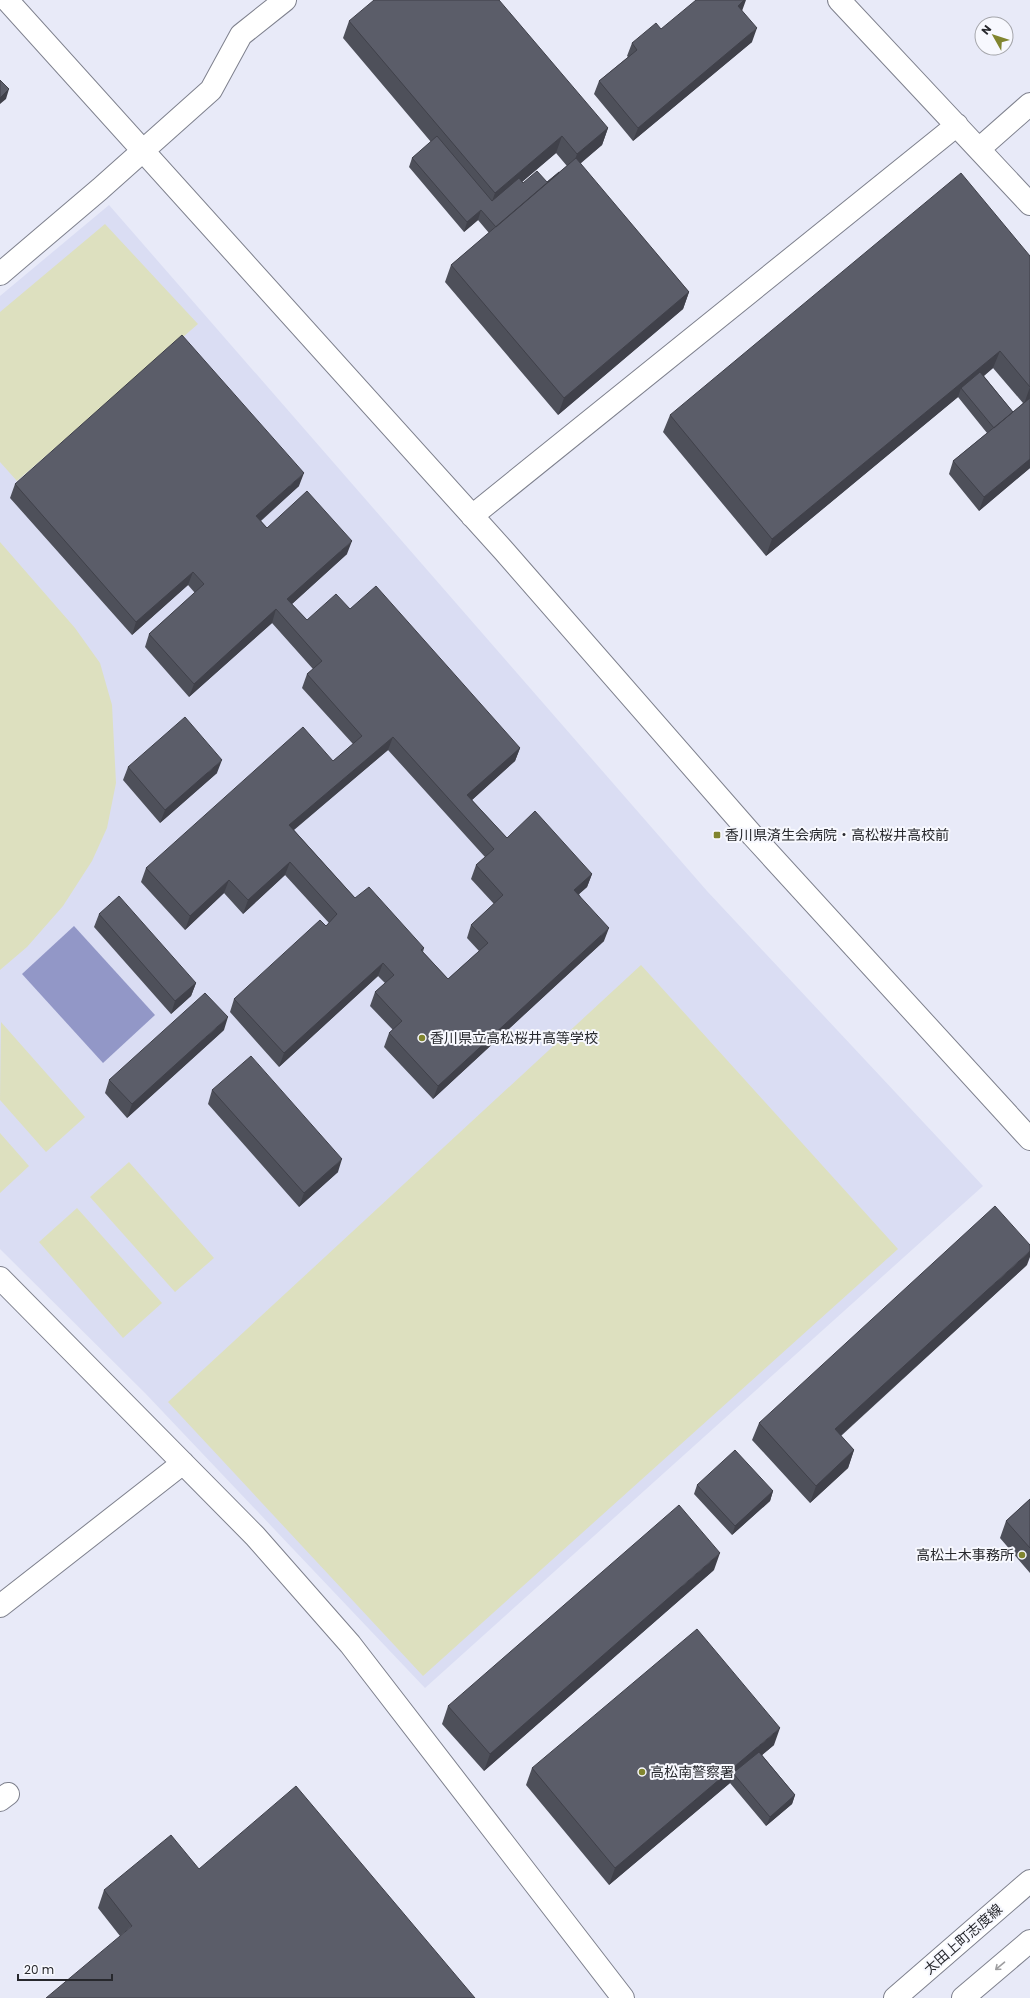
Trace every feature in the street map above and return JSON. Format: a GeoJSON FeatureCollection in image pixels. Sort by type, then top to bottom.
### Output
{"type":"FeatureCollection","features":[{"type":"Feature","properties":{"kind":"street"},"geometry":{"type":"LineString","coordinates":[[7,0],[472,516],[752,836],[1030,1139]]}},
{"type":"Feature","properties":{"kind":"street"},"geometry":{"type":"LineString","coordinates":[[0,274],[144,152],[211,90],[241,35],[285,0]]}},
{"type":"Feature","properties":{"kind":"street"},"geometry":{"type":"LineString","coordinates":[[838,0],[1030,204]]}},
{"type":"Feature","properties":{"kind":"street"},"geometry":{"type":"LineString","coordinates":[[979,150],[1030,104]]}},
{"type":"Feature","properties":{"kind":"street"},"geometry":{"type":"LineString","coordinates":[[472,516],[957,125]]}},
{"type":"Feature","properties":{"kind":"street"},"geometry":{"type":"LineString","coordinates":[[0,1278],[256,1536],[350,1644],[623,1998]]}},
{"type":"Feature","properties":{"kind":"street"},"geometry":{"type":"LineString","coordinates":[[0,1606],[183,1462]]}},
{"type":"Feature","properties":{"kind":"street","name":"太田上町志度線"},"geometry":{"type":"LineString","coordinates":[[895,1998],[1030,1881]]}},
{"type":"Feature","properties":{"kind":"street"},"geometry":{"type":"LineString","coordinates":[[963,1998],[1030,1941]]}},
{"type":"Feature","properties":{"kind":"shaded area","name":"香川県立高松桜井高等学校"},"geometry":{"type":"Polygon","coordinates":[[[109,205],[707,891],[983,1186],[425,1688],[145,1393],[0,1249],[0,296],[109,205]]]}},
{"type":"Feature","properties":{"kind":"green space"},"geometry":{"type":"Polygon","coordinates":[[[105,224],[198,324],[17,481],[0,462],[0,312],[105,224]]]}},
{"type":"Feature","properties":{"kind":"green space"},"geometry":{"type":"Polygon","coordinates":[[[0,542],[75,628],[100,663],[112,705],[116,783],[107,828],[92,861],[63,906],[27,947],[0,970],[0,542]]]}},
{"type":"Feature","properties":{"kind":"green space"},"geometry":{"type":"Polygon","coordinates":[[[641,965],[898,1249],[423,1676],[168,1402],[641,965]]]}},
{"type":"Feature","properties":{"kind":"green space"},"geometry":{"type":"Polygon","coordinates":[[[1,1022],[85,1117],[46,1152],[0,1100],[1,1022]]]}},
{"type":"Feature","properties":{"kind":"green space"},"geometry":{"type":"Polygon","coordinates":[[[0,1133],[29,1166],[0,1193],[0,1133]]]}},
{"type":"Feature","properties":{"kind":"green space"},"geometry":{"type":"Polygon","coordinates":[[[129,1162],[214,1258],[175,1292],[90,1197],[129,1162]]]}},
{"type":"Feature","properties":{"kind":"green space"},"geometry":{"type":"Polygon","coordinates":[[[77,1208],[162,1303],[123,1338],[39,1242],[77,1208]]]}},
{"type":"Feature","properties":{"kind":"water"},"geometry":{"type":"Polygon","coordinates":[[[74,926],[155,1015],[103,1063],[22,974],[74,926]]]}},
{"type":"Feature","properties":{"kind":"building"},"geometry":{"type":"Polygon","coordinates":[[[374,0],[499,0],[608,128],[577,154],[562,136],[495,193],[349,21],[374,0]]]}},
{"type":"Feature","properties":{"kind":"building"},"geometry":{"type":"Polygon","coordinates":[[[696,0],[744,0],[738,6],[757,28],[638,128],[599,81],[637,50],[632,43],[656,23],[661,29],[696,0]]]}},
{"type":"Feature","properties":{"kind":"building"},"geometry":{"type":"Polygon","coordinates":[[[0,80],[9,89],[0,98],[0,80]]]}},
{"type":"Feature","properties":{"kind":"building"},"geometry":{"type":"Polygon","coordinates":[[[437,136],[492,201],[519,178],[523,183],[537,171],[547,182],[559,173],[496,227],[481,210],[467,222],[412,158],[437,136]]]}},
{"type":"Feature","properties":{"kind":"building"},"geometry":{"type":"Polygon","coordinates":[[[576,158],[689,292],[564,398],[451,265],[576,158]]]}},
{"type":"Feature","properties":{"kind":"building"},"geometry":{"type":"Polygon","coordinates":[[[961,173],[1030,256],[1030,387],[1000,351],[772,539],[670,415],[961,173]]]}},
{"type":"Feature","properties":{"kind":"building"},"geometry":{"type":"Polygon","coordinates":[[[182,335],[304,473],[256,516],[267,528],[307,491],[352,541],[287,599],[307,620],[336,594],[350,609],[376,586],[520,748],[467,795],[507,838],[535,811],[592,874],[574,890],[609,928],[438,1086],[389,1033],[402,1021],[375,992],[394,975],[383,963],[284,1053],[234,999],[320,920],[326,926],[337,914],[290,862],[248,900],[229,880],[190,916],[146,868],[303,727],[333,761],[362,736],[307,674],[322,661],[276,609],[194,684],[149,634],[204,584],[193,572],[136,622],[15,484],[182,335]],[[393,737],[289,825],[355,898],[369,887],[424,948],[421,950],[448,979],[488,943],[471,925],[503,895],[476,865],[494,849],[393,737]]]}},
{"type":"Feature","properties":{"kind":"building"},"geometry":{"type":"Polygon","coordinates":[[[980,372],[1013,412],[994,428],[961,388],[980,372]]]}},
{"type":"Feature","properties":{"kind":"building"},"geometry":{"type":"Polygon","coordinates":[[[1030,398],[1030,459],[984,497],[953,461],[1030,398]]]}},
{"type":"Feature","properties":{"kind":"building"},"geometry":{"type":"Polygon","coordinates":[[[185,717],[222,760],[165,810],[128,767],[185,717]]]}},
{"type":"Feature","properties":{"kind":"building"},"geometry":{"type":"Polygon","coordinates":[[[119,896],[196,983],[175,1001],[99,914],[119,896]]]}},
{"type":"Feature","properties":{"kind":"building"},"geometry":{"type":"Polygon","coordinates":[[[205,993],[228,1017],[132,1104],[109,1080],[205,993]]]}},
{"type":"Feature","properties":{"kind":"building"},"geometry":{"type":"Polygon","coordinates":[[[251,1056],[342,1159],[304,1193],[212,1090],[251,1056]]]}},
{"type":"Feature","properties":{"kind":"building"},"geometry":{"type":"Polygon","coordinates":[[[995,1206],[1030,1245],[1030,1251],[835,1429],[854,1450],[816,1486],[759,1423],[995,1206]]]}},
{"type":"Feature","properties":{"kind":"building"},"geometry":{"type":"Polygon","coordinates":[[[735,1450],[773,1491],[735,1526],[697,1485],[735,1450]]]}},
{"type":"Feature","properties":{"kind":"building"},"geometry":{"type":"Polygon","coordinates":[[[1030,1499],[1030,1548],[1006,1521],[1030,1499]]]}},
{"type":"Feature","properties":{"kind":"building"},"geometry":{"type":"Polygon","coordinates":[[[679,1505],[720,1553],[490,1754],[448,1706],[679,1505]]]}},
{"type":"Feature","properties":{"kind":"building","name":"高松南警察署"},"geometry":{"type":"Polygon","coordinates":[[[697,1629],[780,1728],[615,1868],[532,1768],[697,1629]]]}},
{"type":"Feature","properties":{"kind":"building"},"geometry":{"type":"Polygon","coordinates":[[[759,1752],[795,1795],[770,1817],[733,1773],[759,1752]]]}},
{"type":"Feature","properties":{"kind":"building"},"geometry":{"type":"Polygon","coordinates":[[[296,1786],[475,1998],[46,1998],[132,1926],[104,1890],[171,1835],[199,1869],[296,1786]]]}},
{"type":"Feature","properties":{"kind":"place","name":"香川県済生会病院・高松桜井高校前"},"geometry":{"type":"Point","coordinates":[717,835]}},
{"type":"Feature","properties":{"kind":"place","name":"香川県立高松桜井高等学校"},"geometry":{"type":"Point","coordinates":[422,1038]}},
{"type":"Feature","properties":{"kind":"place","name":"高松土木事務所"},"geometry":{"type":"Point","coordinates":[1022,1555]}},
{"type":"Feature","properties":{"kind":"place","name":"高松南警察署"},"geometry":{"type":"Point","coordinates":[642,1772]}}]}
